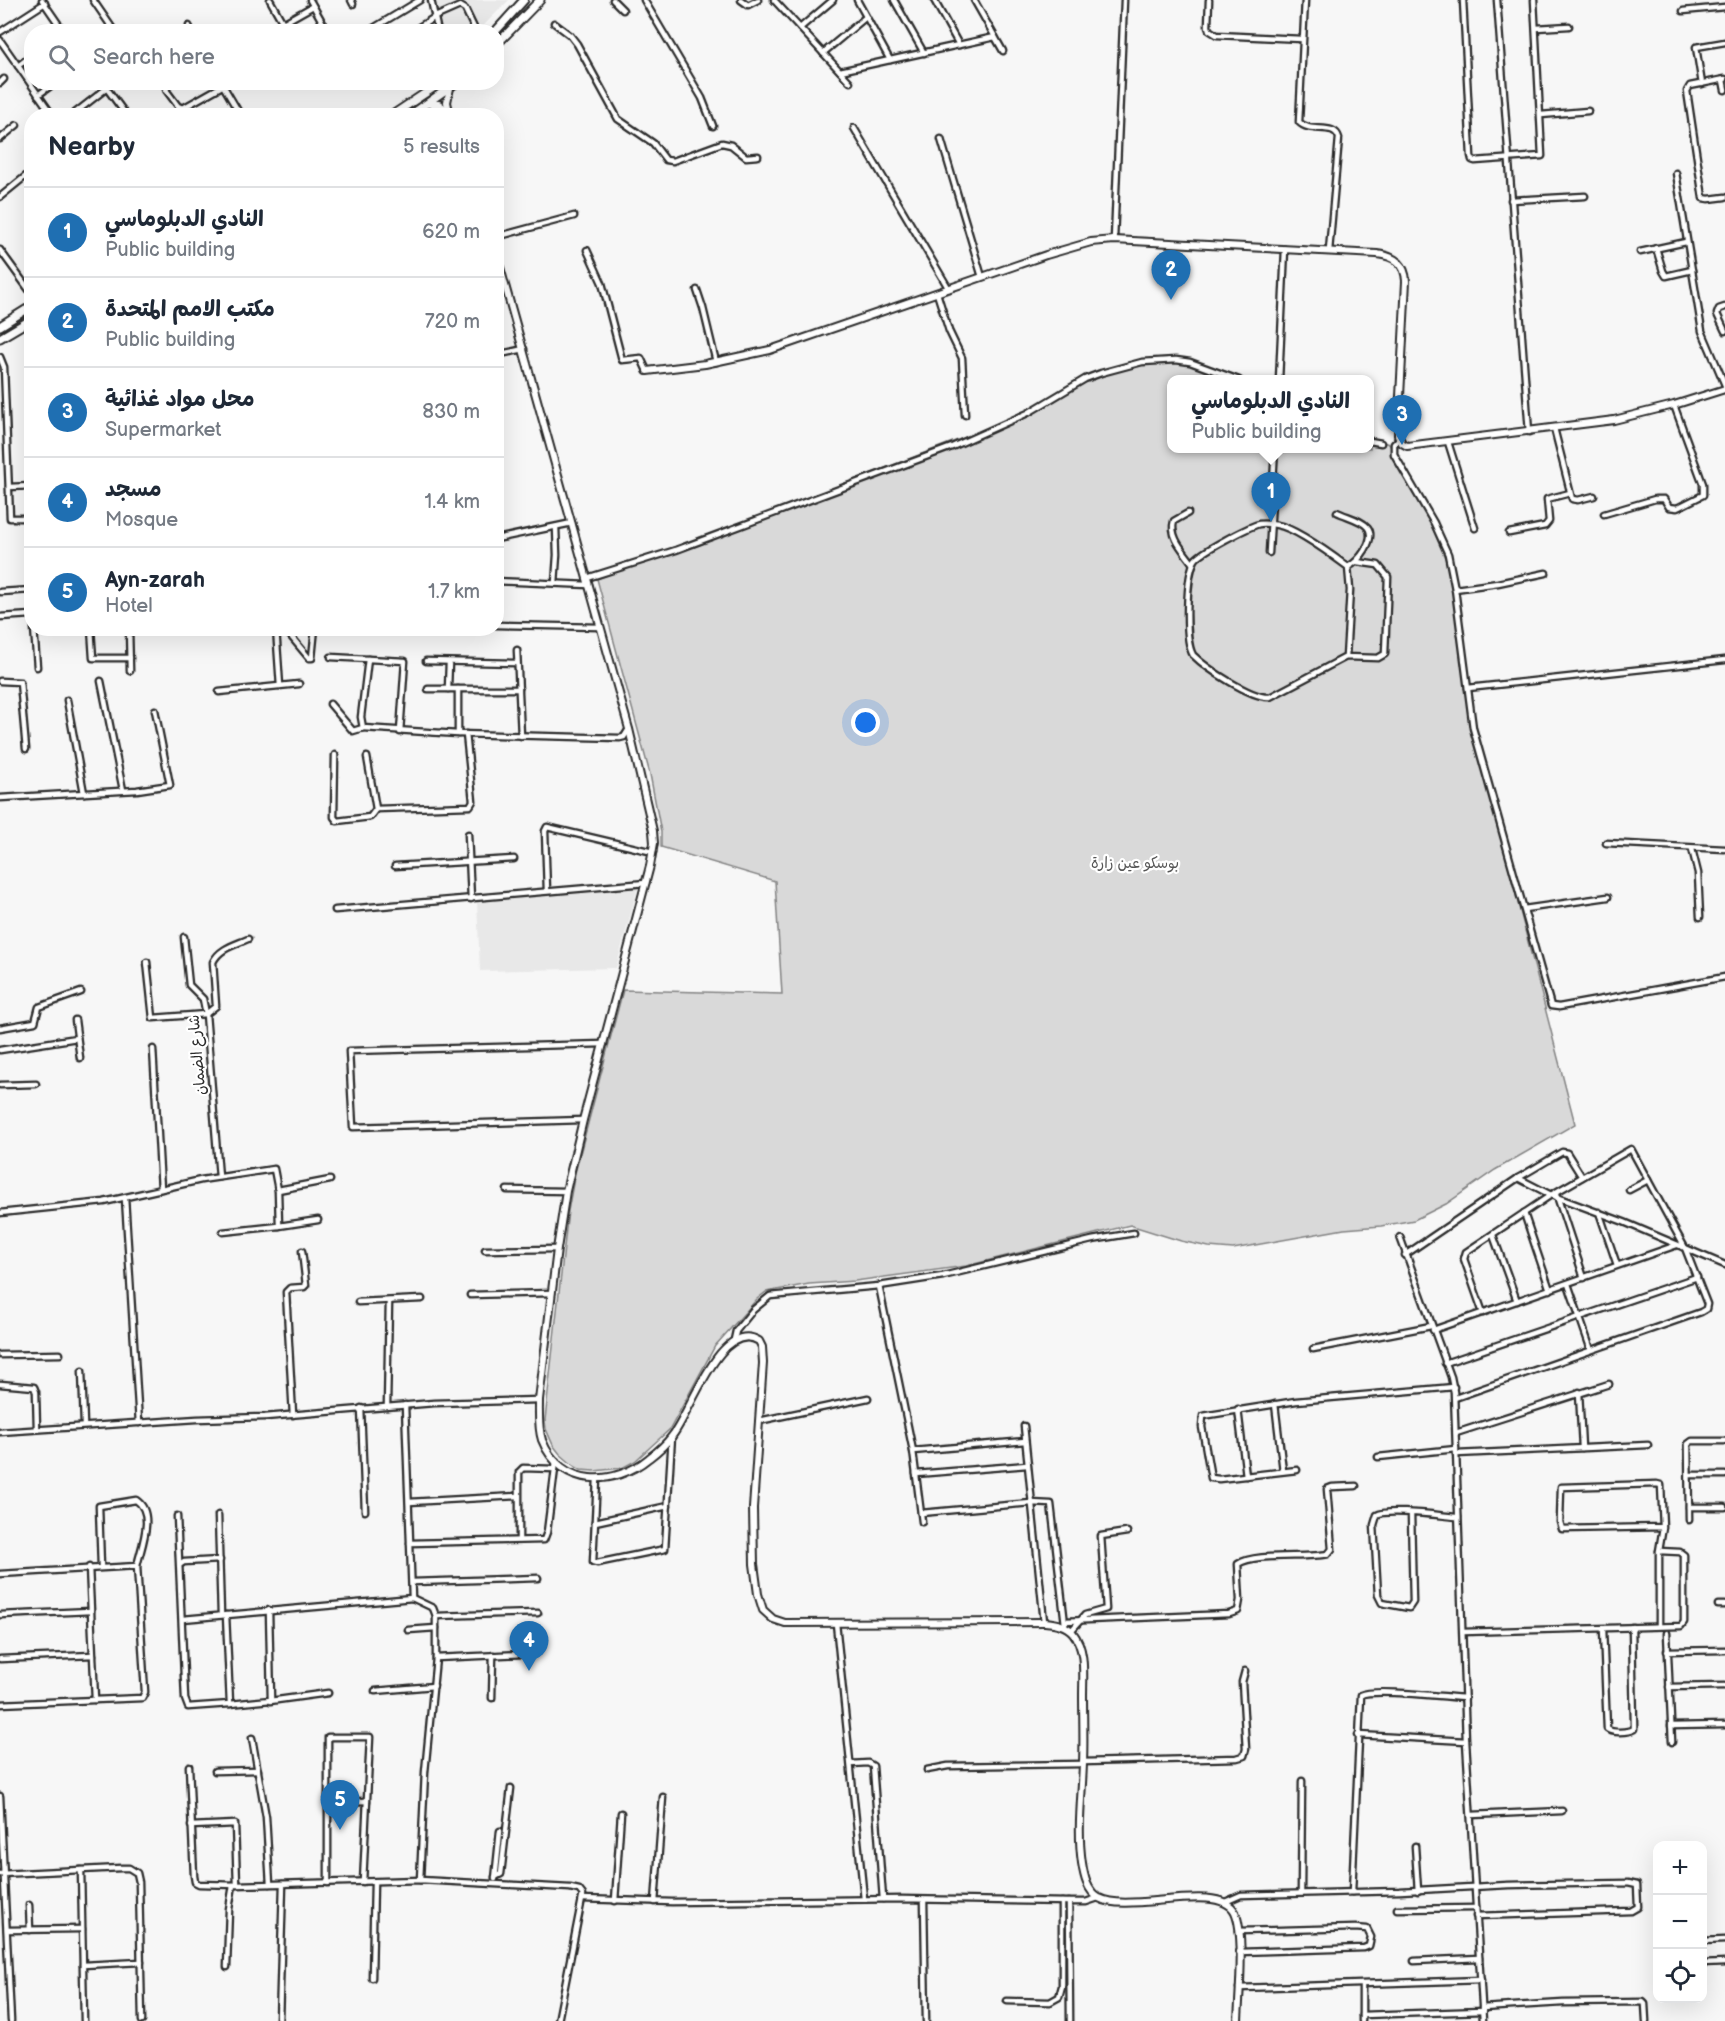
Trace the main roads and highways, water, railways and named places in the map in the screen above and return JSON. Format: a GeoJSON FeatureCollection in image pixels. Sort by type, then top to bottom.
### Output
{"type":"FeatureCollection","features":[{"type":"Feature","properties":{"kind":"main road"},"geometry":{"type":"LineString","coordinates":[[502,24],[524,0]]}},
{"type":"Feature","properties":{"kind":"main road"},"geometry":{"type":"LineString","coordinates":[[504,37],[540,0]]}},
{"type":"Feature","properties":{"kind":"main road"},"geometry":{"type":"LineString","coordinates":[[403,108],[430,90]]}},
{"type":"Feature","properties":{"kind":"main road"},"geometry":{"type":"LineString","coordinates":[[422,108],[447,90]]}},
{"type":"Feature","properties":{"kind":"main road"},"geometry":{"type":"LineString","coordinates":[[448,108],[447,97],[449,90]]}},
{"type":"Feature","properties":{"kind":"main road"},"geometry":{"type":"LineString","coordinates":[[428,104],[439,104],[443,108]]}},
{"type":"Feature","properties":{"kind":"main road"},"geometry":{"type":"LineString","coordinates":[[647,371],[716,362],[770,350],[1081,244],[1114,240],[1329,251],[1384,255],[1396,260],[1406,273],[1407,290],[1398,428],[1400,439],[1407,446],[1614,420],[1674,405],[1725,387]]}},
{"type":"Feature","properties":{"kind":"main road"},"geometry":{"type":"LineString","coordinates":[[504,280],[629,729],[652,831],[653,852],[566,1191],[539,1400],[538,1415],[546,1449],[569,1471],[584,1477],[597,1479],[614,1477],[634,1469],[651,1457],[672,1436],[710,1366],[723,1350],[734,1340],[744,1337],[759,1341],[762,1347],[752,1524],[754,1564],[760,1603],[767,1615],[785,1623],[1044,1622],[1067,1626],[1078,1642],[1082,1664],[1083,1763],[1079,1823],[1082,1861],[1087,1884],[1098,1898],[1114,1902],[1210,1899],[1225,1902],[1235,1912],[1239,1931],[1238,2021]]}},
{"type":"Feature","properties":{"kind":"main road"},"geometry":{"type":"LineString","coordinates":[[0,326],[24,311]]}},
{"type":"Feature","properties":{"kind":"main road"},"geometry":{"type":"LineString","coordinates":[[0,339],[24,324]]}},
{"type":"Feature","properties":{"kind":"place","name":"مكتب الامم المتحدة"},"geometry":{"type":"Point","coordinates":[1171,300]}},
{"type":"Feature","properties":{"kind":"place","name":"محل مواد غذائية"},"geometry":{"type":"Point","coordinates":[1402,445]}},
{"type":"Feature","properties":{"kind":"place","name":"النادي الدبلوماسي"},"geometry":{"type":"Point","coordinates":[1271,522]}},
{"type":"Feature","properties":{"kind":"place","name":"مسجد"},"geometry":{"type":"Point","coordinates":[529,1671]}},
{"type":"Feature","properties":{"kind":"place","name":"Ayn-zarah"},"geometry":{"type":"Point","coordinates":[340,1830]}},
{"type":"Feature","properties":{"kind":"park label","name":"بوسكو عين زارة"},"geometry":{"type":"Point","coordinates":[1135,863]}}]}
